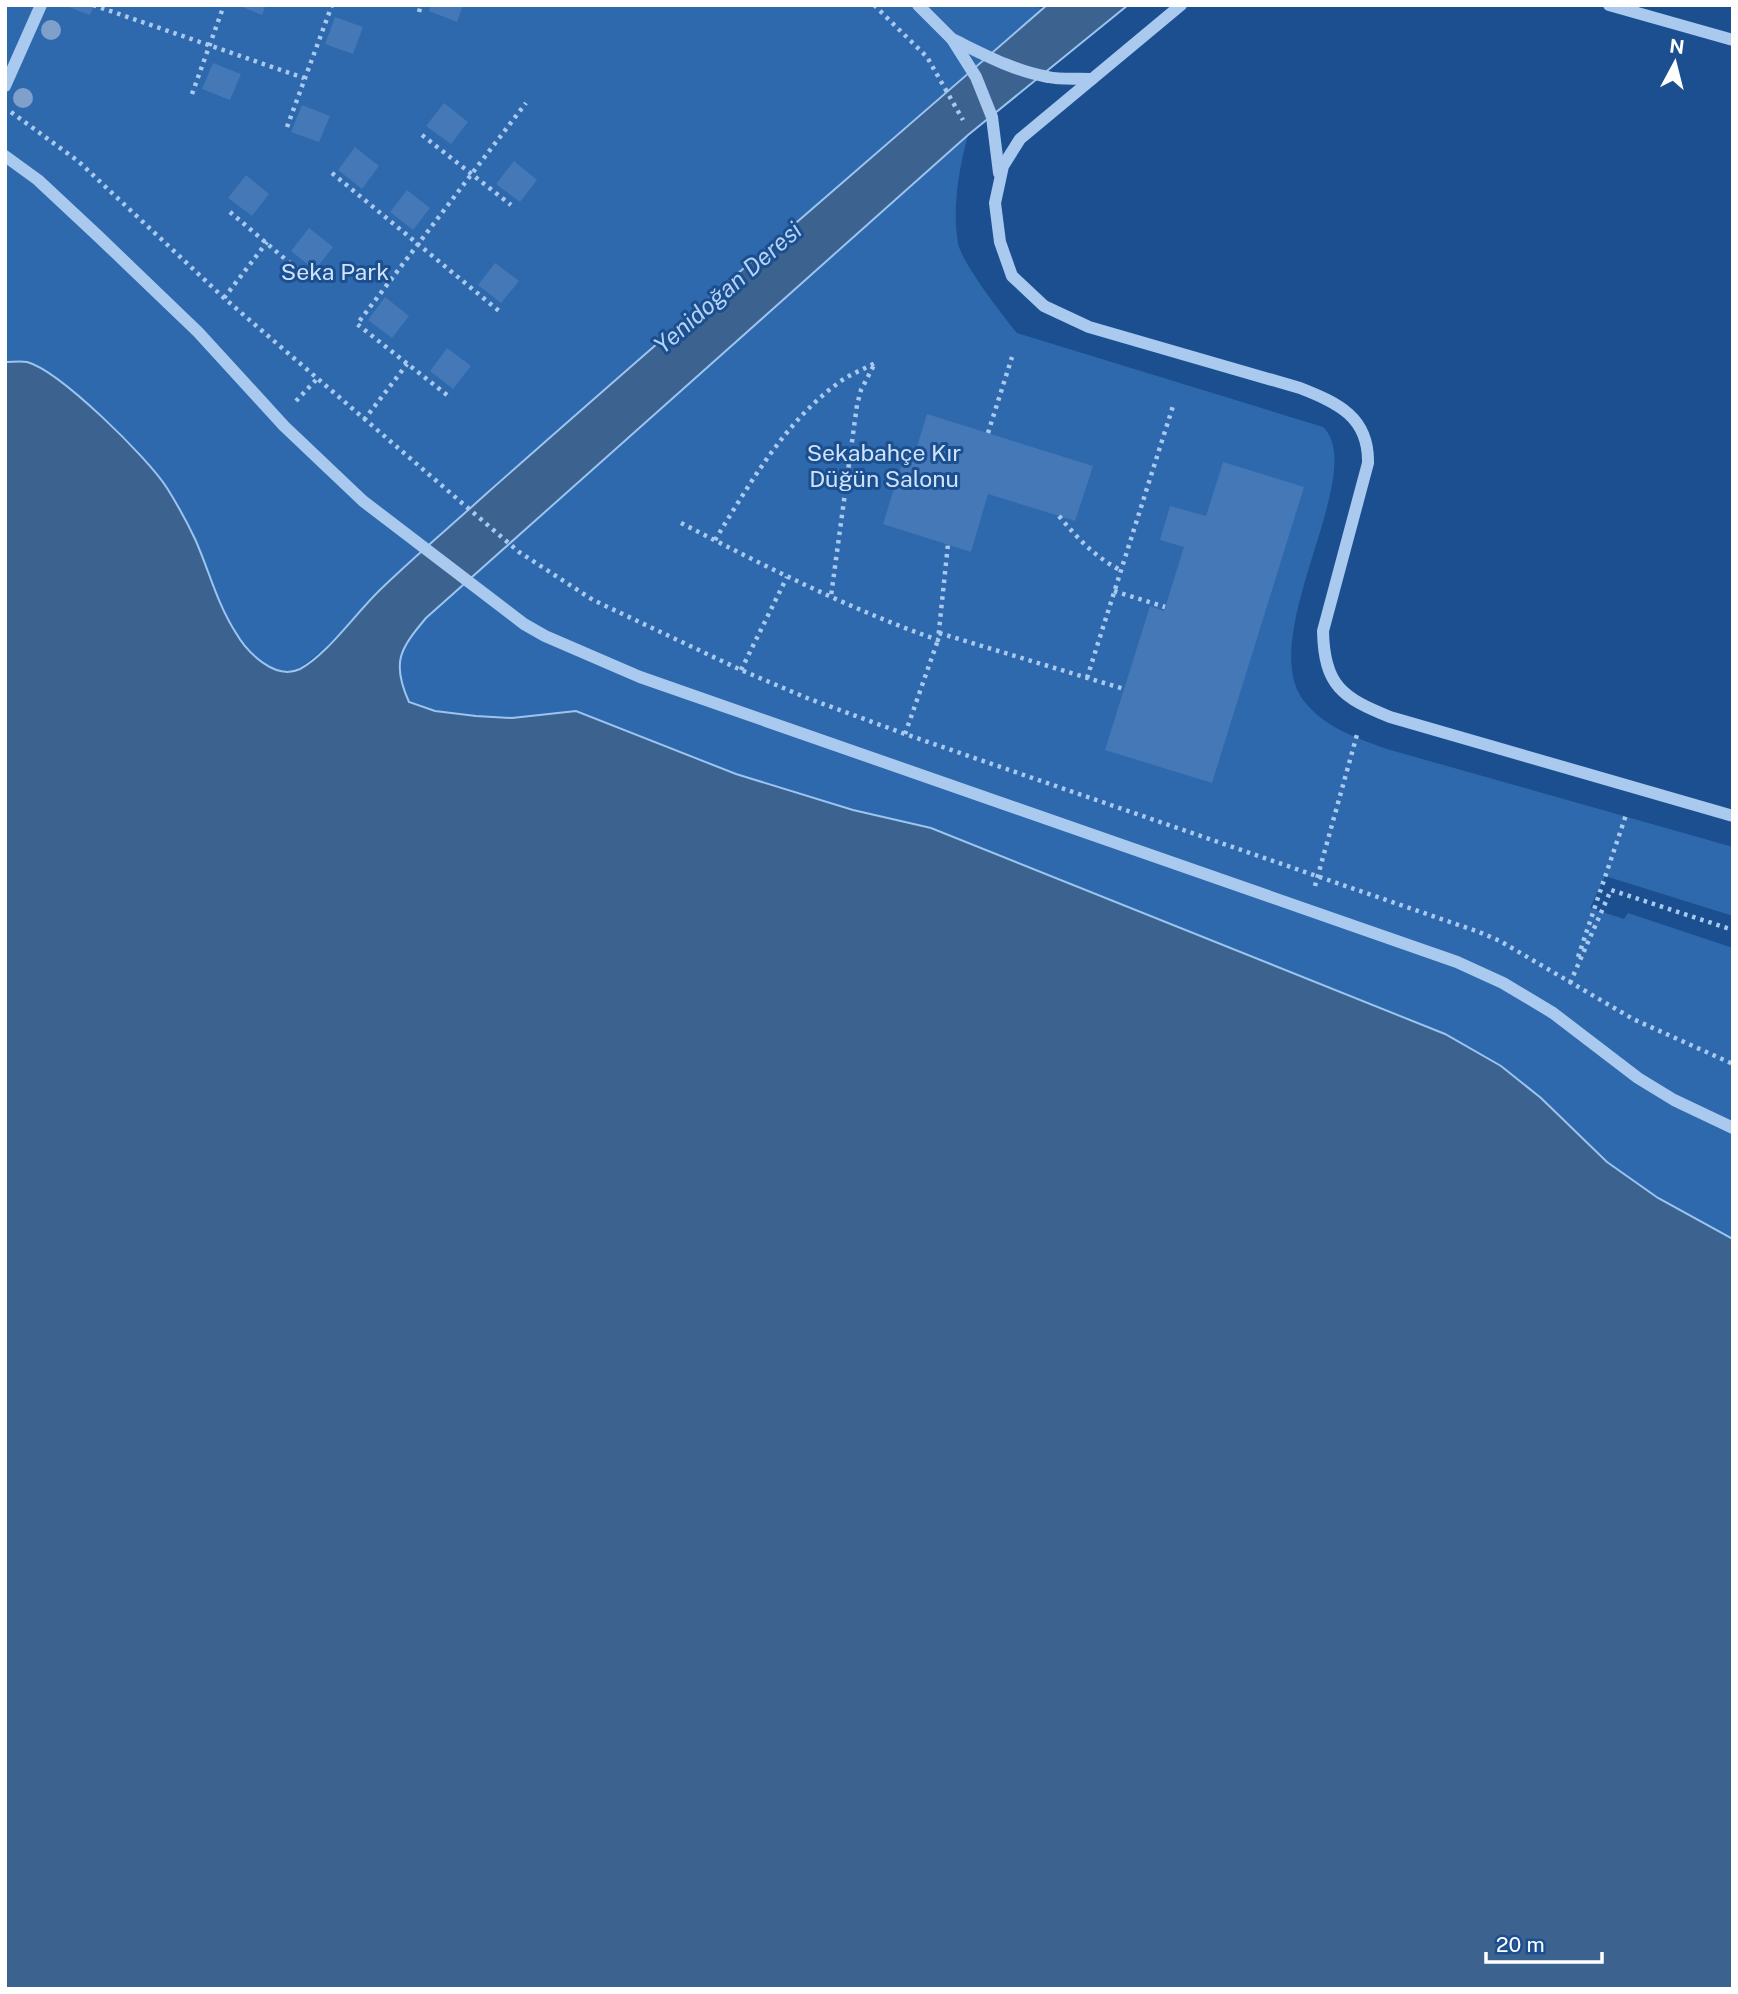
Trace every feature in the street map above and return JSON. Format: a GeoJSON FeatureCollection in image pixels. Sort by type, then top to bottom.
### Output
{"type":"FeatureCollection","features":[{"type":"Feature","properties":{"kind":"street"},"geometry":{"type":"LineString","coordinates":[[5,86],[41,5]]}},
{"type":"Feature","properties":{"kind":"street"},"geometry":{"type":"LineString","coordinates":[[918,5],[952,39],[976,77],[992,117],[1000,183]]}},
{"type":"Feature","properties":{"kind":"street"},"geometry":{"type":"LineString","coordinates":[[1181,5],[1020,139],[1003,166],[995,203],[1000,242],[1012,276],[1044,306],[1089,327],[1318,395],[1349,413],[1364,431],[1368,446],[1368,463],[1323,631],[1328,667],[1336,686],[1349,698],[1390,717],[1733,816]]}},
{"type":"Feature","properties":{"kind":"street"},"geometry":{"type":"LineString","coordinates":[[1609,5],[1733,40]]}},
{"type":"Feature","properties":{"kind":"street"},"geometry":{"type":"LineString","coordinates":[[952,39],[998,62],[1037,74],[1092,79]]}},
{"type":"Feature","properties":{"kind":"street"},"geometry":{"type":"LineString","coordinates":[[5,156],[38,180],[198,332],[284,426],[363,501],[524,624],[545,636],[640,677],[1457,962],[1503,984],[1553,1013],[1638,1078],[1674,1100],[1733,1128]]}},
{"type":"Feature","properties":{"kind":"path"},"geometry":{"type":"LineString","coordinates":[[93,5],[304,78]]}},
{"type":"Feature","properties":{"kind":"path"},"geometry":{"type":"LineString","coordinates":[[192,94],[224,5]]}},
{"type":"Feature","properties":{"kind":"path"},"geometry":{"type":"LineString","coordinates":[[287,127],[332,5]]}},
{"type":"Feature","properties":{"kind":"path"},"geometry":{"type":"LineString","coordinates":[[419,12],[421,5]]}},
{"type":"Feature","properties":{"kind":"path"},"geometry":{"type":"LineString","coordinates":[[874,5],[927,57],[964,122]]}},
{"type":"Feature","properties":{"kind":"path"},"geometry":{"type":"LineString","coordinates":[[447,396],[357,324],[526,103]]}},
{"type":"Feature","properties":{"kind":"path"},"geometry":{"type":"LineString","coordinates":[[5,108],[78,161],[224,298],[519,552],[593,600],[741,670],[905,734],[1479,932],[1500,941],[1633,1019],[1733,1064]]}},
{"type":"Feature","properties":{"kind":"path"},"geometry":{"type":"LineString","coordinates":[[422,135],[511,205]]}},
{"type":"Feature","properties":{"kind":"path"},"geometry":{"type":"LineString","coordinates":[[332,173],[499,311]]}},
{"type":"Feature","properties":{"kind":"path"},"geometry":{"type":"LineString","coordinates":[[230,212],[306,276]]}},
{"type":"Feature","properties":{"kind":"path"},"geometry":{"type":"LineString","coordinates":[[224,298],[267,243]]}},
{"type":"Feature","properties":{"kind":"path"},"geometry":{"type":"LineString","coordinates":[[989,433],[1012,357]]}},
{"type":"Feature","properties":{"kind":"path"},"geometry":{"type":"LineString","coordinates":[[715,540],[753,478],[816,400],[839,382],[875,363],[861,390],[857,405],[831,596]]}},
{"type":"Feature","properties":{"kind":"path"},"geometry":{"type":"LineString","coordinates":[[364,420],[407,364]]}},
{"type":"Feature","properties":{"kind":"path"},"geometry":{"type":"LineString","coordinates":[[1087,678],[1173,406]]}},
{"type":"Feature","properties":{"kind":"path"},"geometry":{"type":"LineString","coordinates":[[1059,516],[1080,543],[1120,570]]}},
{"type":"Feature","properties":{"kind":"path"},"geometry":{"type":"LineString","coordinates":[[681,523],[787,577],[938,640]]}},
{"type":"Feature","properties":{"kind":"path"},"geometry":{"type":"LineString","coordinates":[[905,734],[938,640],[948,544]]}},
{"type":"Feature","properties":{"kind":"path"},"geometry":{"type":"LineString","coordinates":[[741,670],[787,577]]}},
{"type":"Feature","properties":{"kind":"path"},"geometry":{"type":"LineString","coordinates":[[1114,591],[1165,607]]}},
{"type":"Feature","properties":{"kind":"path"},"geometry":{"type":"LineString","coordinates":[[939,633],[1124,689]]}},
{"type":"Feature","properties":{"kind":"path"},"geometry":{"type":"LineString","coordinates":[[1308,909],[1358,732],[1348,725]]}},
{"type":"Feature","properties":{"kind":"path"},"geometry":{"type":"LineString","coordinates":[[1570,983],[1628,808]]}},
{"type":"Feature","properties":{"kind":"path"},"geometry":{"type":"LineString","coordinates":[[1553,1013],[1570,983],[1611,890],[1733,930]]}},
{"type":"Feature","properties":{"kind":"green space","name":"Seka Park"},"geometry":{"type":"Polygon","coordinates":[[[5,5],[1037,5],[1042,10],[520,464],[564,496],[968,135],[957,189],[958,243],[975,276],[1017,333],[1323,427],[1334,449],[1333,480],[1300,598],[1292,638],[1292,673],[1304,701],[1312,710],[1341,731],[1387,749],[1733,847],[1733,916],[1605,876],[1590,908],[1624,919],[1628,913],[1733,948],[1733,1239],[1658,1198],[1607,1162],[1541,1099],[1501,1066],[1445,1034],[931,828],[853,810],[736,774],[576,711],[512,718],[435,711],[409,702],[400,676],[401,657],[404,648],[426,618],[382,587],[335,638],[307,663],[284,672],[263,663],[237,635],[147,462],[51,374],[26,362],[5,362],[5,5]]]}},
{"type":"Feature","properties":{"kind":"water","name":"Yenidoğan Deresi"},"geometry":{"type":"Polygon","coordinates":[[[1047,5],[1128,5],[968,135],[426,618],[404,648],[401,657],[400,676],[403,688],[409,702],[435,711],[512,718],[576,711],[736,774],[853,810],[931,828],[1445,1034],[1501,1066],[1541,1098],[1607,1162],[1658,1198],[1733,1239],[1733,1989],[5,1989],[5,362],[27,362],[42,369],[81,398],[123,437],[157,474],[174,500],[195,539],[229,622],[241,640],[254,656],[272,668],[291,672],[300,669],[332,643],[383,587],[486,494],[1047,5]]]}},
{"type":"Feature","properties":{"kind":"building"},"geometry":{"type":"Polygon","coordinates":[[[63,5],[94,5],[90,15],[63,5]]]}},
{"type":"Feature","properties":{"kind":"building"},"geometry":{"type":"Polygon","coordinates":[[[237,5],[266,5],[262,15],[237,5]]]}},
{"type":"Feature","properties":{"kind":"building"},"geometry":{"type":"Polygon","coordinates":[[[431,5],[463,5],[457,22],[429,11],[431,5]]]}},
{"type":"Feature","properties":{"kind":"building"},"geometry":{"type":"Polygon","coordinates":[[[335,17],[363,27],[353,54],[325,44],[335,17]]]}},
{"type":"Feature","properties":{"kind":"building"},"geometry":{"type":"Polygon","coordinates":[[[213,63],[241,74],[230,100],[202,89],[213,63]]]}},
{"type":"Feature","properties":{"kind":"building"},"geometry":{"type":"Polygon","coordinates":[[[444,103],[468,122],[451,144],[426,126],[444,103]]]}},
{"type":"Feature","properties":{"kind":"building"},"geometry":{"type":"Polygon","coordinates":[[[302,105],[330,116],[319,142],[291,132],[302,105]]]}},
{"type":"Feature","properties":{"kind":"building"},"geometry":{"type":"Polygon","coordinates":[[[355,147],[379,166],[362,189],[338,170],[355,147]]]}},
{"type":"Feature","properties":{"kind":"building"},"geometry":{"type":"Polygon","coordinates":[[[514,161],[537,180],[520,202],[496,184],[514,161]]]}},
{"type":"Feature","properties":{"kind":"building"},"geometry":{"type":"Polygon","coordinates":[[[246,175],[269,194],[252,216],[228,198],[246,175]]]}},
{"type":"Feature","properties":{"kind":"building"},"geometry":{"type":"Polygon","coordinates":[[[407,190],[430,208],[413,230],[390,212],[407,190]]]}},
{"type":"Feature","properties":{"kind":"building"},"geometry":{"type":"Polygon","coordinates":[[[309,228],[333,247],[315,270],[291,251],[309,228]]]}},
{"type":"Feature","properties":{"kind":"building"},"geometry":{"type":"Polygon","coordinates":[[[495,263],[519,281],[501,303],[478,285],[495,263]]]}},
{"type":"Feature","properties":{"kind":"building"},"geometry":{"type":"Polygon","coordinates":[[[385,297],[409,316],[392,338],[368,320],[385,297]]]}},
{"type":"Feature","properties":{"kind":"building"},"geometry":{"type":"Polygon","coordinates":[[[447,348],[471,366],[453,389],[430,371],[447,348]]]}},
{"type":"Feature","properties":{"kind":"building"},"geometry":{"type":"Polygon","coordinates":[[[927,414],[1093,466],[1075,521],[988,494],[971,552],[883,524],[906,450],[915,453],[927,414]]]}},
{"type":"Feature","properties":{"kind":"building"},"geometry":{"type":"Polygon","coordinates":[[[1223,462],[1304,487],[1212,783],[1105,750],[1150,606],[1164,611],[1184,547],[1160,540],[1170,506],[1206,516],[1223,462]]]}},
{"type":"Feature","properties":{"kind":"park label","name":"Sekabahçe Kır Düğün Salonu"},"geometry":{"type":"Point","coordinates":[884,466]}}]}
